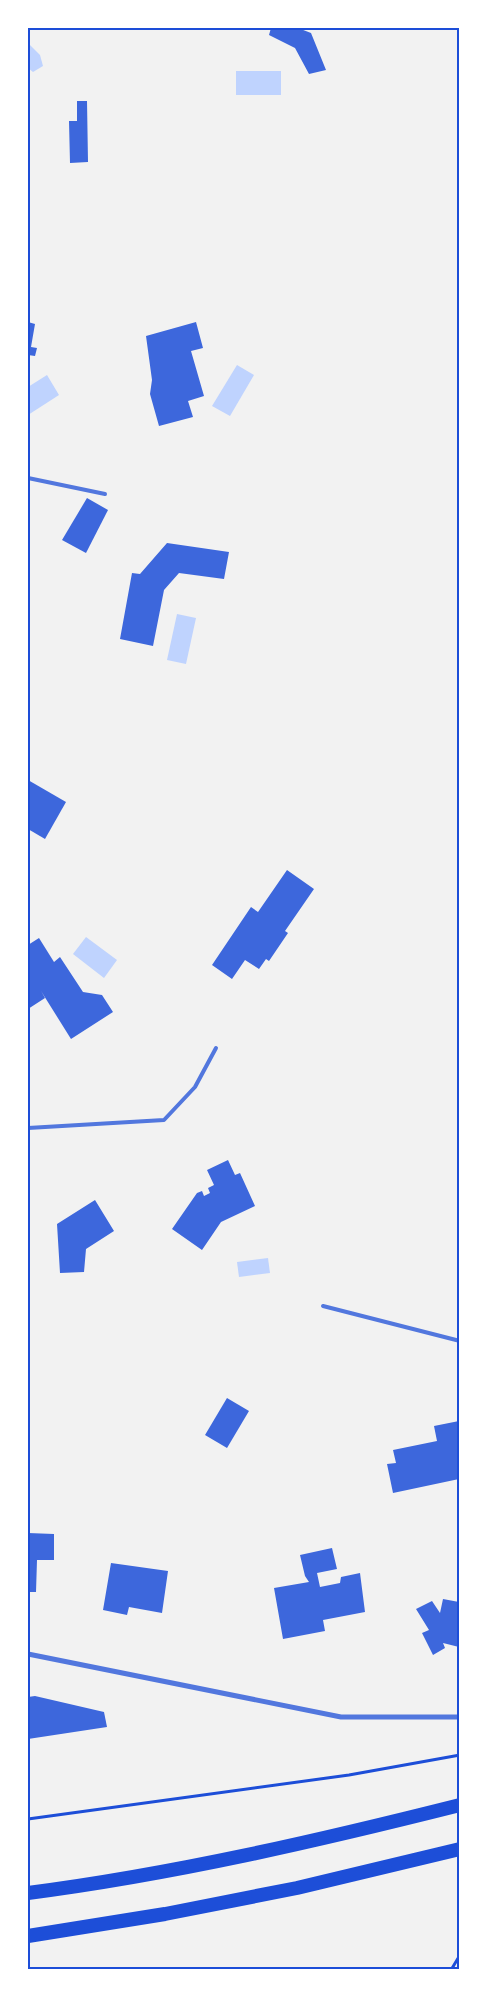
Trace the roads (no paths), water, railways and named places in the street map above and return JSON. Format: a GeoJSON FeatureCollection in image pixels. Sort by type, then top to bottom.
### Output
{"type":"FeatureCollection","features":[{"type":"Feature","properties":{"kind":"highway"},"geometry":{"type":"LineString","coordinates":[[28,1893],[199,1865],[331,1838],[460,1805]]}},
{"type":"Feature","properties":{"kind":"highway"},"geometry":{"type":"LineString","coordinates":[[28,1936],[166,1914],[297,1888],[460,1849]]}},
{"type":"Feature","properties":{"kind":"street"},"geometry":{"type":"LineString","coordinates":[[28,1654],[341,1716],[460,1717]]}},
{"type":"Feature","properties":{"kind":"lane"},"geometry":{"type":"LineString","coordinates":[[28,478],[105,494]]}},
{"type":"Feature","properties":{"kind":"lane"},"geometry":{"type":"LineString","coordinates":[[28,1128],[164,1120],[195,1087],[216,1048]]}},
{"type":"Feature","properties":{"kind":"lane"},"geometry":{"type":"LineString","coordinates":[[323,1306],[460,1341]]}},
{"type":"Feature","properties":{"kind":"water"},"geometry":{"type":"Polygon","coordinates":[[[28,43],[40,55],[43,66],[33,72],[28,68],[28,43]]]}},
{"type":"Feature","properties":{"kind":"water"},"geometry":{"type":"Polygon","coordinates":[[[236,71],[281,71],[281,95],[236,95],[236,71]]]}},
{"type":"Feature","properties":{"kind":"water"},"geometry":{"type":"Polygon","coordinates":[[[237,365],[254,375],[230,416],[212,406],[237,365]]]}},
{"type":"Feature","properties":{"kind":"water"},"geometry":{"type":"Polygon","coordinates":[[[47,375],[59,395],[28,415],[28,387],[47,375]]]}},
{"type":"Feature","properties":{"kind":"water"},"geometry":{"type":"Polygon","coordinates":[[[177,614],[196,618],[186,664],[167,660],[177,614]]]}},
{"type":"Feature","properties":{"kind":"water"},"geometry":{"type":"Polygon","coordinates":[[[86,937],[117,960],[104,978],[73,954],[86,937]]]}},
{"type":"Feature","properties":{"kind":"water"},"geometry":{"type":"Polygon","coordinates":[[[268,1258],[270,1273],[239,1277],[237,1262],[268,1258]]]}}]}
